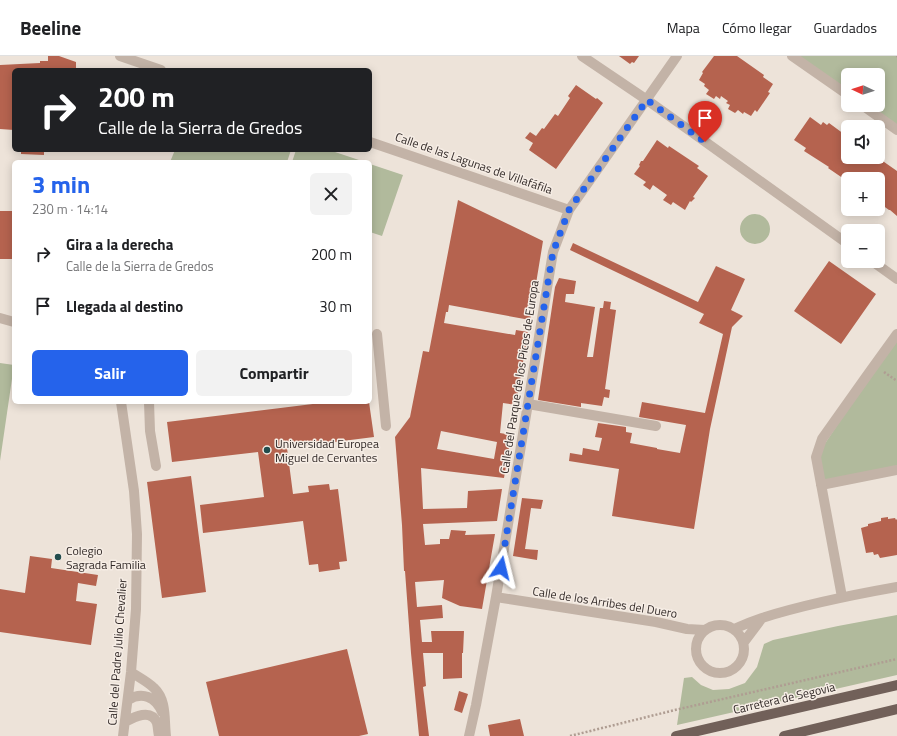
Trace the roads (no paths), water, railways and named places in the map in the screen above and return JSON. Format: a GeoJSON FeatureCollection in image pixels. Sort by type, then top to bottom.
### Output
{"type":"FeatureCollection","features":[{"type":"Feature","properties":{"kind":"main road","name":"Carretera de Segovia"},"geometry":{"type":"LineString","coordinates":[[676,736],[897,685]]}},
{"type":"Feature","properties":{"kind":"main road"},"geometry":{"type":"LineString","coordinates":[[784,736],[897,709]]}},
{"type":"Feature","properties":{"kind":"street"},"geometry":{"type":"LineString","coordinates":[[120,56],[155,68]]}},
{"type":"Feature","properties":{"kind":"street"},"geometry":{"type":"LineString","coordinates":[[582,56],[647,100],[841,239]]}},
{"type":"Feature","properties":{"kind":"street","name":"Calle del Parque de los Picos de Europa"},"geometry":{"type":"LineString","coordinates":[[469,736],[496,597],[553,252],[569,210],[677,56]]}},
{"type":"Feature","properties":{"kind":"street"},"geometry":{"type":"LineString","coordinates":[[792,56],[841,90]]}},
{"type":"Feature","properties":{"kind":"street"},"geometry":{"type":"LineString","coordinates":[[872,112],[897,130]]}},
{"type":"Feature","properties":{"kind":"street","name":"Calle de las Lagunas de Villafáfila"},"geometry":{"type":"LineString","coordinates":[[372,143],[569,210]]}},
{"type":"Feature","properties":{"kind":"street"},"geometry":{"type":"LineString","coordinates":[[882,268],[897,279]]}},
{"type":"Feature","properties":{"kind":"street"},"geometry":{"type":"LineString","coordinates":[[0,318],[12,321]]}},
{"type":"Feature","properties":{"kind":"street"},"geometry":{"type":"LineString","coordinates":[[377,334],[386,426]]}},
{"type":"Feature","properties":{"kind":"street"},"geometry":{"type":"LineString","coordinates":[[842,597],[816,457],[822,439],[897,334]]}},
{"type":"Feature","properties":{"kind":"street","name":"Calle del Padre Julio Chevalier"},"geometry":{"type":"LineString","coordinates":[[121,404],[134,491],[136,534],[136,609],[131,672],[123,736]]}},
{"type":"Feature","properties":{"kind":"street"},"geometry":{"type":"LineString","coordinates":[[149,404],[150,431],[156,466]]}},
{"type":"Feature","properties":{"kind":"street"},"geometry":{"type":"LineString","coordinates":[[528,404],[656,426]]}},
{"type":"Feature","properties":{"kind":"street"},"geometry":{"type":"LineString","coordinates":[[821,485],[897,470]]}},
{"type":"Feature","properties":{"kind":"street"},"geometry":{"type":"LineString","coordinates":[[734,629],[762,618],[842,597],[897,587]]}},
{"type":"Feature","properties":{"kind":"street","name":"Calle de los Arribes del Duero"},"geometry":{"type":"LineString","coordinates":[[496,597],[656,622],[687,629],[705,630]]}},
{"type":"Feature","properties":{"kind":"street"},"geometry":{"type":"LineString","coordinates":[[744,642],[762,618]]}},
{"type":"Feature","properties":{"kind":"street"},"geometry":{"type":"LineString","coordinates":[[727,625],[734,629],[738,632],[744,642],[745,651],[743,659],[738,666],[723,674],[714,674],[706,670],[700,664],[697,656],[696,648],[701,634],[712,626],[727,625]]}},
{"type":"Feature","properties":{"kind":"street","name":"Calle de los Arribes del Duero"},"geometry":{"type":"LineString","coordinates":[[687,629],[698,640]]}},
{"type":"Feature","properties":{"kind":"street"},"geometry":{"type":"LineString","coordinates":[[131,672],[142,678],[155,689],[163,701],[166,736]]}},
{"type":"Feature","properties":{"kind":"street"},"geometry":{"type":"LineString","coordinates":[[128,700],[133,696],[140,695],[147,697],[156,702],[164,718]]}},
{"type":"Feature","properties":{"kind":"street"},"geometry":{"type":"LineString","coordinates":[[125,722],[140,715],[148,715],[156,721],[159,736]]}},
{"type":"Feature","properties":{"kind":"place","name":"Universidad Europea Miguel de Cervantes"},"geometry":{"type":"Point","coordinates":[267,450]}},
{"type":"Feature","properties":{"kind":"place","name":"Colegio Sagrada Familia"},"geometry":{"type":"Point","coordinates":[58,557]}}]}
